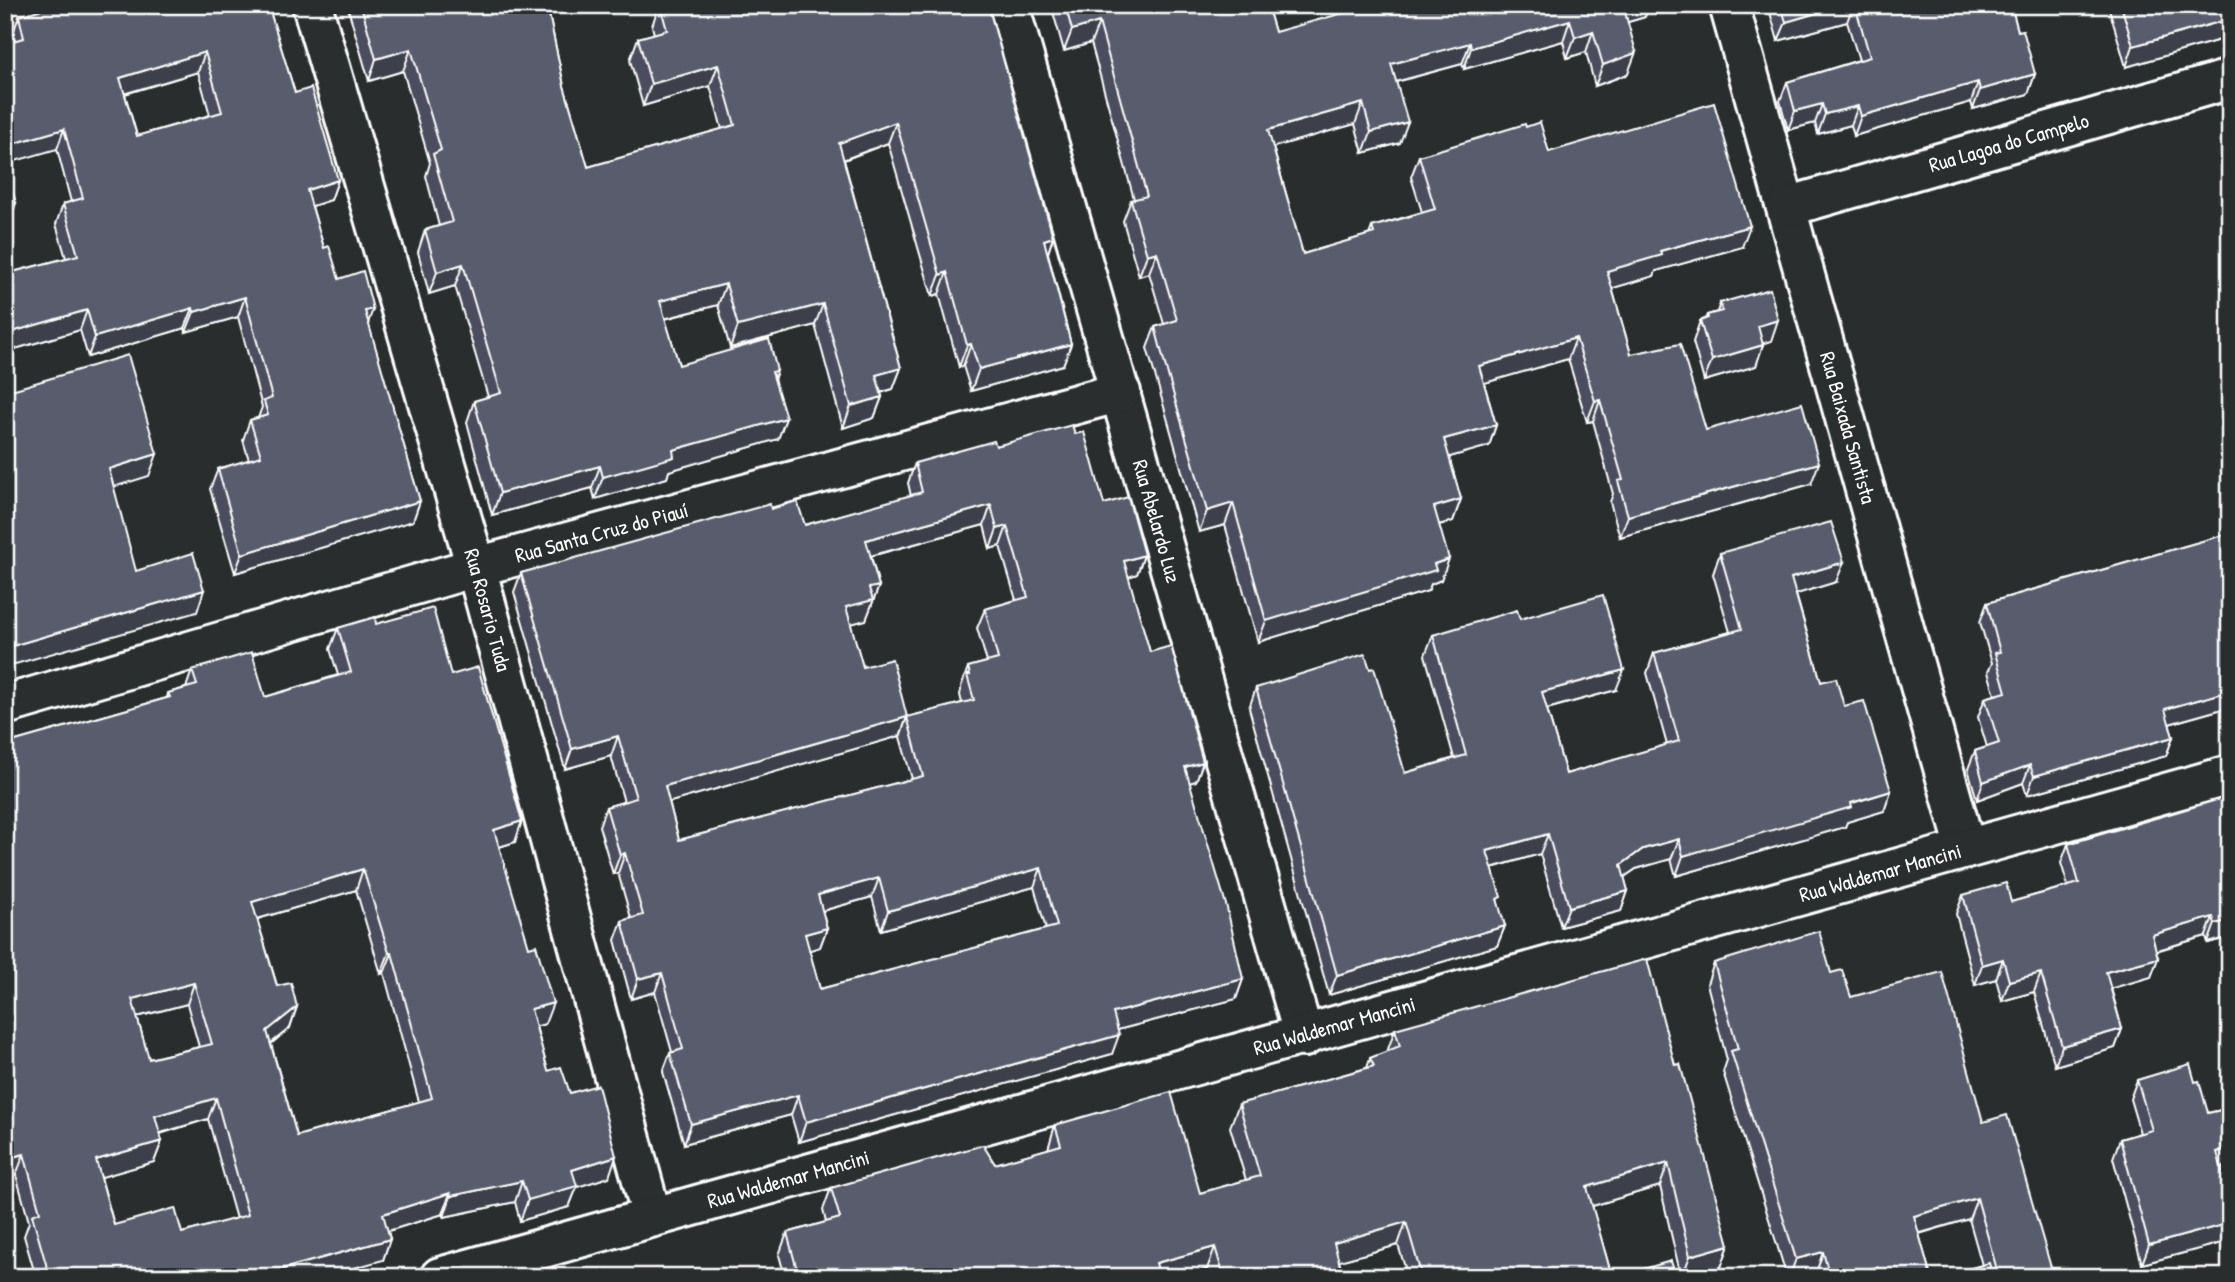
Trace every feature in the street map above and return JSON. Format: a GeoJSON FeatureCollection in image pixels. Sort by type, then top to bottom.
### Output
{"type":"FeatureCollection","features":[{"type":"Feature","properties":{"kind":"street","name":"Rua Rosario Tuda"},"geometry":{"type":"LineString","coordinates":[[312,5],[476,567],[652,1217]]}},
{"type":"Feature","properties":{"kind":"street","name":"Rua Abelardo Luz"},"geometry":{"type":"LineString","coordinates":[[1009,5],[1304,1037]]}},
{"type":"Feature","properties":{"kind":"street","name":"Rua Baixada Santista"},"geometry":{"type":"LineString","coordinates":[[1729,5],[1966,849]]}},
{"type":"Feature","properties":{"kind":"street","name":"Rua Lagoa do Campelo"},"geometry":{"type":"LineString","coordinates":[[1787,206],[2230,79]]}},
{"type":"Feature","properties":{"kind":"street","name":"Rua Santa Cruz do Piauí"},"geometry":{"type":"LineString","coordinates":[[5,705],[476,567],[1121,392]]}},
{"type":"Feature","properties":{"kind":"street","name":"Rua Waldemar Mancini"},"geometry":{"type":"LineString","coordinates":[[440,1277],[1304,1037],[2230,775]]}},
{"type":"Feature","properties":{"kind":"building"},"geometry":{"type":"Polygon","coordinates":[[[55,5],[268,5],[295,93],[311,88],[338,180],[307,190],[324,248],[329,246],[339,279],[363,271],[373,309],[365,311],[420,501],[242,554],[218,469],[261,456],[250,420],[268,415],[264,401],[272,398],[245,297],[194,312],[193,308],[95,337],[87,310],[5,334],[5,274],[78,255],[63,204],[83,198],[64,129],[5,146],[5,43],[24,38],[19,16],[55,5]],[[205,52],[120,78],[137,136],[222,112],[205,52]]]}},
{"type":"Feature","properties":{"kind":"building"},"geometry":{"type":"Polygon","coordinates":[[[361,5],[547,5],[564,86],[588,167],[735,125],[718,65],[651,84],[638,38],[667,30],[660,5],[988,5],[1053,237],[1044,240],[1071,344],[979,369],[971,344],[967,345],[947,272],[940,275],[896,122],[839,143],[901,368],[876,375],[882,397],[851,406],[823,304],[738,326],[726,284],[660,301],[679,365],[769,339],[777,371],[772,372],[786,418],[673,450],[674,457],[603,477],[600,466],[500,493],[474,401],[501,393],[463,264],[437,272],[425,230],[452,222],[433,154],[441,150],[411,49],[376,59],[361,5]]]}},
{"type":"Feature","properties":{"kind":"building"},"geometry":{"type":"Polygon","coordinates":[[[1065,5],[1267,5],[1275,32],[1372,5],[1623,5],[1636,52],[1603,65],[1593,31],[1575,37],[1570,20],[1471,48],[1470,43],[1391,64],[1408,122],[1371,132],[1363,103],[1268,130],[1303,254],[1374,233],[1372,227],[1435,209],[1419,156],[1525,124],[1526,127],[1540,122],[1549,152],[1714,103],[1750,226],[1660,251],[1662,255],[1607,271],[1631,354],[1680,344],[1706,430],[1802,403],[1819,463],[1628,516],[1618,481],[1623,480],[1600,400],[1595,401],[1576,338],[1479,366],[1496,425],[1444,439],[1461,499],[1434,507],[1449,559],[1434,564],[1436,570],[1266,621],[1233,503],[1207,511],[1164,361],[1155,327],[1177,320],[1157,252],[1147,255],[1131,200],[1147,196],[1099,22],[1072,30],[1065,5]]]}},
{"type":"Feature","properties":{"kind":"building"},"geometry":{"type":"Polygon","coordinates":[[[1781,5],[1844,5],[1786,22],[1781,5]]]}},
{"type":"Feature","properties":{"kind":"building"},"geometry":{"type":"Polygon","coordinates":[[[1855,5],[2011,5],[2018,31],[2023,30],[2035,74],[1980,90],[1978,82],[1861,116],[1858,106],[1825,114],[1822,104],[1795,111],[1787,82],[1870,57],[1855,5]]]}},
{"type":"Feature","properties":{"kind":"building"},"geometry":{"type":"Polygon","coordinates":[[[2121,5],[2230,5],[2230,19],[2133,46],[2121,5]]]}},
{"type":"Feature","properties":{"kind":"building"},"geometry":{"type":"Polygon","coordinates":[[[5,166],[16,203],[5,206],[5,166]]]}},
{"type":"Feature","properties":{"kind":"building"},"geometry":{"type":"Polygon","coordinates":[[[1770,289],[1778,320],[1758,326],[1763,345],[1712,360],[1700,321],[1708,318],[1707,315],[1722,311],[1720,303],[1770,289]]]}},
{"type":"Feature","properties":{"kind":"building"},"geometry":{"type":"Polygon","coordinates":[[[128,355],[157,454],[109,469],[136,571],[193,553],[204,590],[5,648],[5,392],[128,355]]]}},
{"type":"Feature","properties":{"kind":"building"},"geometry":{"type":"Polygon","coordinates":[[[1072,425],[1075,434],[1084,432],[1104,504],[1128,497],[1144,555],[1124,561],[1150,652],[1171,646],[1203,762],[1185,767],[1227,908],[1243,979],[1113,1013],[1119,1035],[806,1122],[798,1095],[691,1124],[670,1053],[683,1049],[662,973],[638,979],[622,921],[643,915],[625,853],[620,855],[606,807],[636,798],[618,736],[572,749],[521,573],[770,504],[771,509],[797,501],[805,525],[922,492],[915,463],[994,441],[996,446],[1072,425]],[[991,505],[866,540],[879,586],[869,588],[873,600],[846,607],[863,667],[892,659],[907,717],[974,700],[967,675],[970,675],[968,667],[998,659],[985,609],[1028,597],[1007,526],[997,529],[991,505]],[[907,717],[665,786],[679,840],[923,776],[907,717]],[[1041,868],[888,911],[879,878],[818,895],[827,928],[805,934],[820,989],[1057,926],[1041,868]]]}},
{"type":"Feature","properties":{"kind":"building"},"geometry":{"type":"Polygon","coordinates":[[[1831,522],[1844,562],[1791,578],[1821,682],[1836,678],[1844,706],[1864,701],[1891,791],[1851,803],[1852,807],[1683,856],[1679,839],[1643,849],[1621,865],[1628,891],[1569,907],[1548,834],[1487,851],[1501,897],[1497,899],[1505,926],[1337,975],[1256,688],[1365,654],[1370,669],[1374,668],[1405,773],[1466,755],[1433,635],[1517,610],[1520,619],[1603,595],[1624,670],[1542,692],[1566,774],[1679,741],[1654,653],[1742,629],[1720,553],[1831,522]]]}},
{"type":"Feature","properties":{"kind":"building"},"geometry":{"type":"Polygon","coordinates":[[[2230,533],[2230,691],[2165,709],[2173,737],[2034,776],[2030,765],[1983,782],[1975,751],[1999,743],[1985,698],[2006,692],[1995,653],[2000,652],[1987,603],[2230,533]]]}},
{"type":"Feature","properties":{"kind":"building"},"geometry":{"type":"Polygon","coordinates":[[[433,608],[451,675],[478,667],[522,821],[494,830],[529,947],[536,945],[553,1003],[531,1009],[548,1071],[561,1067],[570,1093],[598,1085],[616,1156],[572,1170],[577,1186],[528,1200],[522,1181],[451,1196],[450,1193],[383,1214],[390,1239],[254,1277],[24,1277],[48,1271],[32,1215],[40,1212],[24,1154],[5,1159],[5,744],[170,697],[168,693],[197,685],[192,670],[252,652],[265,697],[351,672],[338,628],[375,617],[376,624],[433,608]],[[363,869],[252,902],[277,986],[291,983],[297,1007],[267,1031],[297,1136],[432,1098],[392,953],[389,953],[363,869]],[[194,983],[132,999],[149,1059],[212,1044],[194,983]],[[216,1098],[155,1116],[162,1141],[96,1160],[114,1225],[175,1208],[182,1233],[248,1215],[216,1098]]]}},
{"type":"Feature","properties":{"kind":"building"},"geometry":{"type":"Polygon","coordinates":[[[2230,796],[2230,920],[2215,924],[2213,917],[2152,935],[2158,958],[2106,972],[2122,1029],[2062,1046],[2041,973],[2009,981],[2003,959],[1982,965],[1963,895],[2006,883],[2011,902],[2079,883],[2068,844],[2230,796]]]}},
{"type":"Feature","properties":{"kind":"building"},"geometry":{"type":"Polygon","coordinates":[[[1819,931],[1831,973],[1842,970],[1851,997],[1942,972],[1983,1122],[2007,1115],[2052,1271],[2031,1277],[1999,1277],[1977,1198],[1914,1216],[1931,1277],[1880,1277],[1877,1267],[1830,1277],[1823,1252],[1796,1259],[1731,1051],[1738,1049],[1714,963],[1819,931]]]}},
{"type":"Feature","properties":{"kind":"building"},"geometry":{"type":"Polygon","coordinates":[[[1647,959],[1675,1065],[1680,1064],[1729,1245],[1690,1256],[1668,1163],[1587,1187],[1612,1277],[1422,1277],[1406,1222],[1334,1243],[1343,1277],[1224,1277],[1215,1247],[1156,1263],[1160,1277],[799,1277],[787,1233],[840,1218],[831,1188],[983,1145],[995,1164],[1061,1145],[1055,1125],[1171,1092],[1200,1193],[1260,1176],[1239,1104],[1374,1066],[1370,1058],[1400,1046],[1395,1029],[1647,959]]]}},
{"type":"Feature","properties":{"kind":"building"},"geometry":{"type":"Polygon","coordinates":[[[2190,1064],[2195,1082],[2199,1081],[2208,1113],[2230,1108],[2230,1148],[2217,1152],[2230,1199],[2230,1223],[2149,1245],[2120,1139],[2152,1130],[2137,1080],[2190,1064]]]}},
{"type":"Feature","properties":{"kind":"building"},"geometry":{"type":"Polygon","coordinates":[[[1671,1261],[1676,1277],[1616,1277],[1671,1261]]]}},
{"type":"Feature","properties":{"kind":"building"},"geometry":{"type":"Polygon","coordinates":[[[1989,1263],[1993,1277],[1941,1277],[1989,1263]]]}}]}
